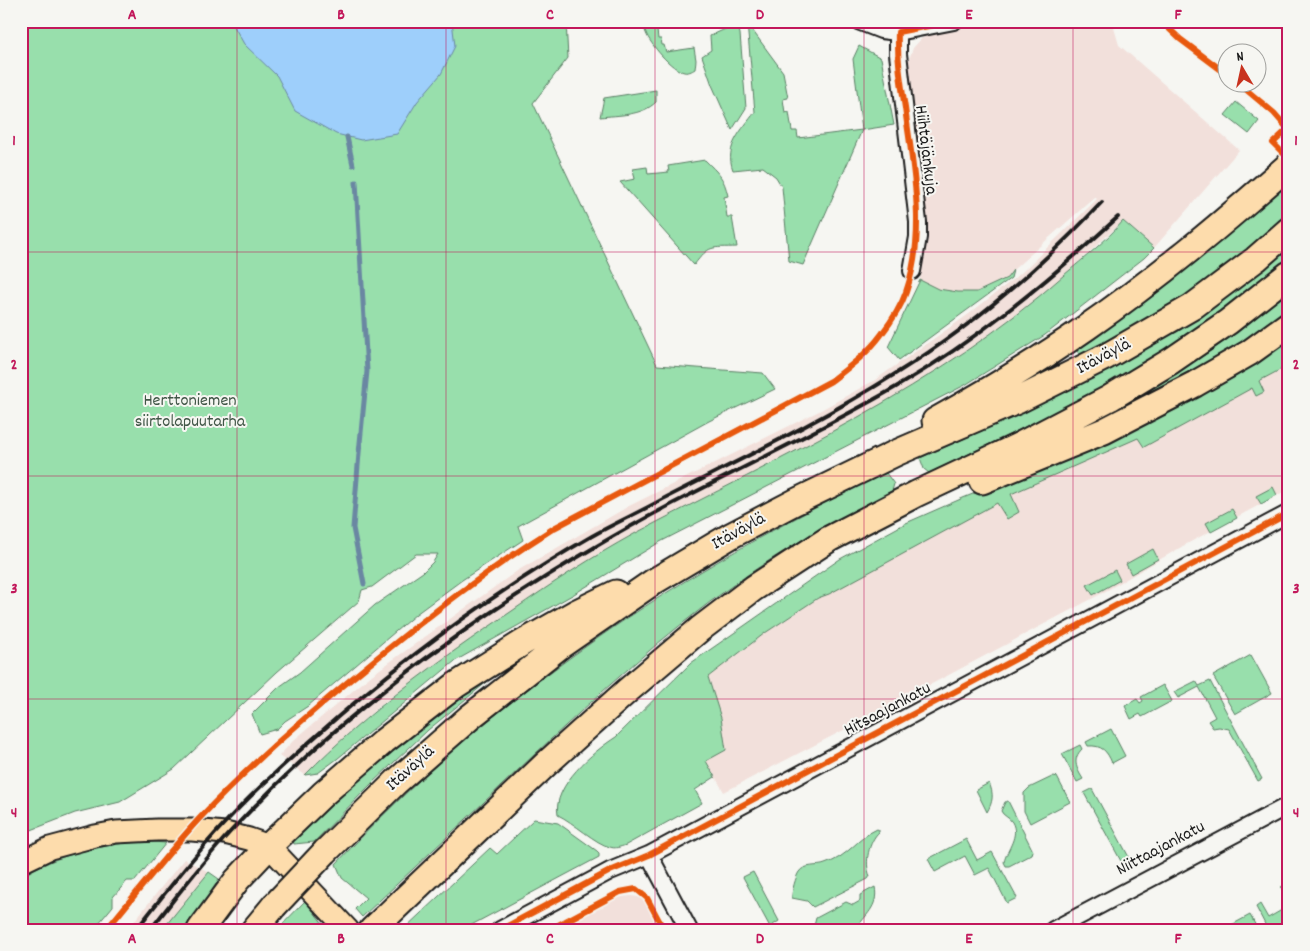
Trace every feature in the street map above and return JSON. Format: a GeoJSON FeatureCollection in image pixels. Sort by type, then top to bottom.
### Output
{"type":"FeatureCollection","features":[{"type":"Feature","properties":{"kind":"highway"},"geometry":{"type":"LineString","coordinates":[[855,473],[922,429],[1009,379],[1088,327],[1193,247],[1289,165]]}},
{"type":"Feature","properties":{"kind":"highway","name":"Itäväylä"},"geometry":{"type":"LineString","coordinates":[[254,930],[325,852],[396,782],[455,730],[553,652],[653,582],[732,535],[855,473],[1017,401],[1107,356],[1192,307],[1256,259],[1289,230]]}},
{"type":"Feature","properties":{"kind":"highway","name":"Itäväylä"},"geometry":{"type":"LineString","coordinates":[[379,923],[547,763],[627,691],[754,588],[829,539],[916,494],[1018,446],[1110,398],[1172,361],[1228,322],[1289,274]]}},
{"type":"Feature","properties":{"kind":"highway"},"geometry":{"type":"LineString","coordinates":[[754,588],[999,473],[1112,426],[1214,374],[1248,354],[1289,324]]}},
{"type":"Feature","properties":{"kind":"highway"},"geometry":{"type":"LineString","coordinates":[[200,930],[237,880],[323,794],[384,740],[456,685],[524,642],[575,613],[732,535]]}},
{"type":"Feature","properties":{"kind":"main road"},"geometry":{"type":"LineString","coordinates":[[21,862],[50,848],[116,832],[192,830],[225,833],[269,846],[348,930]]}},
{"type":"Feature","properties":{"kind":"street"},"geometry":{"type":"LineString","coordinates":[[858,21],[881,30],[898,32],[954,21]]}},
{"type":"Feature","properties":{"kind":"street","name":"Hiihtäjänkuja"},"geometry":{"type":"LineString","coordinates":[[898,32],[899,66],[918,222],[912,271]]}},
{"type":"Feature","properties":{"kind":"street","name":"Hitsaajankatu"},"geometry":{"type":"LineString","coordinates":[[500,930],[610,871],[649,855],[1289,513]]}},
{"type":"Feature","properties":{"kind":"street","name":"Niittaajankatu"},"geometry":{"type":"LineString","coordinates":[[1053,930],[1289,804]]}},
{"type":"Feature","properties":{"kind":"street"},"geometry":{"type":"LineString","coordinates":[[649,855],[689,930]]}},
{"type":"Feature","properties":{"kind":"shaded area"},"geometry":{"type":"Polygon","coordinates":[[[984,21],[1112,21],[1119,45],[1239,150],[1154,248],[1123,221],[1047,291],[994,333],[928,377],[883,404],[829,434],[631,536],[548,587],[383,703],[305,775],[279,756],[294,740],[373,674],[517,571],[629,506],[819,411],[875,380],[969,314],[1020,274],[1097,199],[1095,197],[1013,270],[1007,278],[977,292],[938,289],[920,280],[925,241],[908,62],[913,48],[922,38],[937,32],[984,21]]]}},
{"type":"Feature","properties":{"kind":"shaded area"},"geometry":{"type":"Polygon","coordinates":[[[1289,353],[1289,489],[1183,546],[1099,595],[724,792],[706,761],[726,750],[721,718],[708,677],[765,633],[818,598],[1011,494],[1289,353]]]}},
{"type":"Feature","properties":{"kind":"shaded area"},"geometry":{"type":"Polygon","coordinates":[[[184,859],[209,872],[162,930],[127,930],[184,859]]]}},
{"type":"Feature","properties":{"kind":"shaded area"},"geometry":{"type":"Polygon","coordinates":[[[622,897],[638,897],[644,901],[659,930],[559,930],[611,902],[622,897]]]}},
{"type":"Feature","properties":{"kind":"green space","name":"Herttoniemen siirtolapuutarha"},"geometry":{"type":"Polygon","coordinates":[[[21,21],[566,21],[568,58],[533,103],[657,365],[763,373],[775,389],[709,421],[518,526],[523,540],[462,580],[416,614],[308,706],[285,721],[277,729],[260,734],[252,714],[279,687],[300,672],[375,605],[423,572],[438,554],[416,554],[372,587],[362,590],[359,601],[277,672],[174,769],[120,802],[75,813],[21,834],[21,21]]]}},
{"type":"Feature","properties":{"kind":"green space"},"geometry":{"type":"Polygon","coordinates":[[[643,21],[656,21],[658,39],[661,39],[666,52],[694,48],[695,69],[684,72],[668,62],[648,38],[643,21]]]}},
{"type":"Feature","properties":{"kind":"green space"},"geometry":{"type":"Polygon","coordinates":[[[747,23],[783,72],[788,98],[783,99],[785,113],[789,112],[792,131],[797,131],[798,138],[862,130],[803,265],[789,261],[782,187],[776,177],[763,167],[733,170],[731,153],[733,146],[740,132],[755,112],[747,23]]]}},
{"type":"Feature","properties":{"kind":"green space"},"geometry":{"type":"Polygon","coordinates":[[[734,25],[738,26],[740,34],[746,108],[732,130],[712,85],[702,56],[711,50],[710,36],[734,25]]]}},
{"type":"Feature","properties":{"kind":"green space"},"geometry":{"type":"Polygon","coordinates":[[[859,46],[881,58],[894,125],[862,130],[853,59],[859,46]]]}},
{"type":"Feature","properties":{"kind":"green space"},"geometry":{"type":"Polygon","coordinates":[[[656,90],[656,102],[644,110],[630,114],[600,117],[604,98],[656,90]]]}},
{"type":"Feature","properties":{"kind":"green space"},"geometry":{"type":"Polygon","coordinates":[[[1236,102],[1259,121],[1249,134],[1225,115],[1236,102]]]}},
{"type":"Feature","properties":{"kind":"green space"},"geometry":{"type":"Polygon","coordinates":[[[705,160],[717,172],[725,184],[728,196],[724,197],[727,217],[732,217],[737,247],[712,248],[704,253],[694,265],[620,182],[635,179],[633,169],[647,167],[648,174],[669,172],[668,166],[705,160]]]}},
{"type":"Feature","properties":{"kind":"green space"},"geometry":{"type":"Polygon","coordinates":[[[1289,179],[1289,218],[1211,281],[1081,359],[1076,348],[1092,340],[1142,303],[1289,179]]]}},
{"type":"Feature","properties":{"kind":"green space"},"geometry":{"type":"Polygon","coordinates":[[[1123,221],[1154,248],[1144,258],[1045,335],[965,385],[660,542],[574,594],[455,661],[337,759],[318,773],[305,775],[353,730],[404,688],[527,601],[587,561],[634,534],[802,448],[911,386],[964,352],[1015,315],[1095,249],[1123,221]]]}},
{"type":"Feature","properties":{"kind":"green space"},"geometry":{"type":"Polygon","coordinates":[[[1289,248],[1289,258],[1263,280],[1208,322],[1150,360],[1057,411],[929,473],[924,469],[920,458],[1069,390],[1130,358],[1162,338],[1177,332],[1233,293],[1289,248]]]}},
{"type":"Feature","properties":{"kind":"green space"},"geometry":{"type":"Polygon","coordinates":[[[1013,270],[1011,278],[899,360],[888,347],[920,280],[938,289],[977,292],[1007,278],[1013,270]]]}},
{"type":"Feature","properties":{"kind":"green space"},"geometry":{"type":"Polygon","coordinates":[[[1289,290],[1289,307],[1240,344],[1096,427],[1081,426],[1201,357],[1238,332],[1289,290]]]}},
{"type":"Feature","properties":{"kind":"green space"},"geometry":{"type":"Polygon","coordinates":[[[1289,340],[1289,365],[1259,381],[1264,392],[1256,396],[1252,388],[1144,447],[1138,438],[1011,494],[1019,512],[1007,519],[997,503],[829,594],[818,598],[765,633],[708,677],[721,718],[726,750],[706,761],[715,777],[695,790],[702,803],[626,845],[616,848],[598,842],[558,815],[561,793],[576,770],[616,737],[691,663],[840,559],[906,523],[1064,457],[1188,400],[1235,377],[1289,340]]]}},
{"type":"Feature","properties":{"kind":"green space"},"geometry":{"type":"Polygon","coordinates":[[[886,473],[894,484],[892,491],[793,546],[736,583],[684,622],[583,709],[362,917],[355,909],[366,898],[342,878],[336,864],[395,803],[458,746],[523,693],[592,642],[663,595],[736,551],[886,473]]]}},
{"type":"Feature","properties":{"kind":"green space"},"geometry":{"type":"Polygon","coordinates":[[[1273,487],[1277,495],[1261,504],[1256,496],[1273,487]]]}},
{"type":"Feature","properties":{"kind":"green space"},"geometry":{"type":"Polygon","coordinates":[[[1232,509],[1237,518],[1211,532],[1206,523],[1232,509]]]}},
{"type":"Feature","properties":{"kind":"green space"},"geometry":{"type":"Polygon","coordinates":[[[1153,549],[1158,559],[1131,574],[1126,564],[1153,549]]]}},
{"type":"Feature","properties":{"kind":"green space"},"geometry":{"type":"Polygon","coordinates":[[[1115,570],[1120,580],[1093,595],[1087,585],[1115,570]]]}},
{"type":"Feature","properties":{"kind":"green space"},"geometry":{"type":"Polygon","coordinates":[[[1251,655],[1272,693],[1235,714],[1213,676],[1251,655]]]}},
{"type":"Feature","properties":{"kind":"green space"},"geometry":{"type":"Polygon","coordinates":[[[510,663],[428,730],[314,842],[294,844],[292,837],[415,727],[510,663]]]}},
{"type":"Feature","properties":{"kind":"green space"},"geometry":{"type":"Polygon","coordinates":[[[1196,681],[1199,686],[1210,681],[1262,779],[1258,781],[1229,729],[1213,728],[1208,721],[1215,717],[1199,687],[1178,698],[1174,692],[1196,681]]]}},
{"type":"Feature","properties":{"kind":"green space"},"geometry":{"type":"Polygon","coordinates":[[[1163,685],[1172,701],[1142,717],[1140,714],[1131,719],[1125,706],[1137,699],[1140,703],[1143,701],[1141,697],[1163,685]]]}},
{"type":"Feature","properties":{"kind":"green space"},"geometry":{"type":"Polygon","coordinates":[[[1111,729],[1125,756],[1112,763],[1103,750],[1088,746],[1086,742],[1111,729]]]}},
{"type":"Feature","properties":{"kind":"green space"},"geometry":{"type":"Polygon","coordinates":[[[1080,745],[1082,749],[1077,756],[1076,764],[1083,779],[1077,782],[1062,754],[1080,745]]]}},
{"type":"Feature","properties":{"kind":"green space"},"geometry":{"type":"Polygon","coordinates":[[[1054,776],[1057,777],[1070,802],[1030,823],[1024,811],[1024,793],[1029,788],[1054,776]]]}},
{"type":"Feature","properties":{"kind":"green space"},"geometry":{"type":"Polygon","coordinates":[[[989,783],[992,798],[987,812],[976,790],[989,783]]]}},
{"type":"Feature","properties":{"kind":"green space"},"geometry":{"type":"Polygon","coordinates":[[[1092,789],[1130,859],[1122,863],[1084,793],[1092,789]]]}},
{"type":"Feature","properties":{"kind":"green space"},"geometry":{"type":"Polygon","coordinates":[[[1008,801],[1033,851],[1032,854],[1006,866],[1004,862],[1015,832],[1012,822],[1001,811],[1005,802],[1008,801]]]}},
{"type":"Feature","properties":{"kind":"green space"},"geometry":{"type":"Polygon","coordinates":[[[534,819],[558,823],[597,851],[599,857],[462,930],[403,930],[490,848],[497,854],[534,819]]]}},
{"type":"Feature","properties":{"kind":"green space"},"geometry":{"type":"Polygon","coordinates":[[[877,829],[879,832],[870,846],[867,865],[870,876],[868,879],[813,907],[807,901],[792,898],[795,881],[801,869],[833,861],[877,829]]]}},
{"type":"Feature","properties":{"kind":"green space"},"geometry":{"type":"Polygon","coordinates":[[[966,839],[977,860],[992,852],[1017,898],[1007,903],[989,868],[975,875],[965,856],[935,872],[928,859],[966,839]]]}},
{"type":"Feature","properties":{"kind":"green space"},"geometry":{"type":"Polygon","coordinates":[[[138,841],[166,843],[135,881],[127,881],[113,897],[113,906],[93,930],[21,930],[21,877],[34,869],[63,857],[92,849],[138,841]]]}},
{"type":"Feature","properties":{"kind":"green space"},"geometry":{"type":"Polygon","coordinates":[[[209,872],[219,879],[187,930],[162,930],[209,872]]]}},
{"type":"Feature","properties":{"kind":"green space"},"geometry":{"type":"Polygon","coordinates":[[[753,872],[779,921],[770,927],[743,877],[753,872]]]}},
{"type":"Feature","properties":{"kind":"green space"},"geometry":{"type":"Polygon","coordinates":[[[1289,883],[1289,930],[1268,930],[1256,907],[1260,904],[1268,918],[1287,907],[1285,902],[1287,900],[1281,887],[1289,883]]]}},
{"type":"Feature","properties":{"kind":"green space"},"geometry":{"type":"Polygon","coordinates":[[[875,887],[876,894],[873,905],[855,930],[813,930],[816,918],[846,902],[853,905],[860,901],[860,895],[875,887]]]}},
{"type":"Feature","properties":{"kind":"green space"},"geometry":{"type":"Polygon","coordinates":[[[305,901],[328,930],[277,930],[305,901]]]}},
{"type":"Feature","properties":{"kind":"green space"},"geometry":{"type":"Polygon","coordinates":[[[1250,915],[1258,930],[1222,930],[1250,915]]]}},
{"type":"Feature","properties":{"kind":"water"},"geometry":{"type":"Polygon","coordinates":[[[231,21],[452,21],[455,46],[441,74],[417,102],[397,134],[361,140],[336,134],[295,111],[277,76],[244,44],[231,21]]]}},
{"type":"Feature","properties":{"kind":"waterway"},"geometry":{"type":"LineString","coordinates":[[347,137],[353,165]]}},
{"type":"Feature","properties":{"kind":"waterway"},"geometry":{"type":"LineString","coordinates":[[356,182],[367,371],[353,528],[364,584]]}},
{"type":"Feature","properties":{"kind":"railway"},"geometry":{"type":"LineString","coordinates":[[136,930],[199,851],[256,791],[347,709],[448,629],[519,581],[592,536],[810,424],[923,356],[951,337],[1030,273],[1102,202]]}},
{"type":"Feature","properties":{"kind":"railway"},"geometry":{"type":"LineString","coordinates":[[150,930],[210,855],[271,790],[357,712],[449,641],[545,577],[595,547],[669,506],[859,408],[926,369],[1012,308],[1066,264],[1118,217]]}},
{"type":"Feature","properties":{"kind":"cycle path"},"geometry":{"type":"LineString","coordinates":[[106,930],[186,833],[238,779],[322,703],[458,594],[554,528],[831,381],[858,360],[876,342],[895,314],[906,292],[916,247],[916,200],[900,70],[898,32],[954,21]]}},
{"type":"Feature","properties":{"kind":"cycle path"},"geometry":{"type":"LineString","coordinates":[[1161,21],[1180,39],[1218,68]]}},
{"type":"Feature","properties":{"kind":"cycle path"},"geometry":{"type":"LineString","coordinates":[[1249,92],[1274,113],[1288,129],[1273,143],[1289,159]]}},
{"type":"Feature","properties":{"kind":"cycle path"},"geometry":{"type":"LineString","coordinates":[[500,930],[610,871],[649,855],[1289,513]]}},
{"type":"Feature","properties":{"kind":"cycle path"},"geometry":{"type":"LineString","coordinates":[[549,930],[620,892],[636,889],[647,898],[664,930]]}}]}
